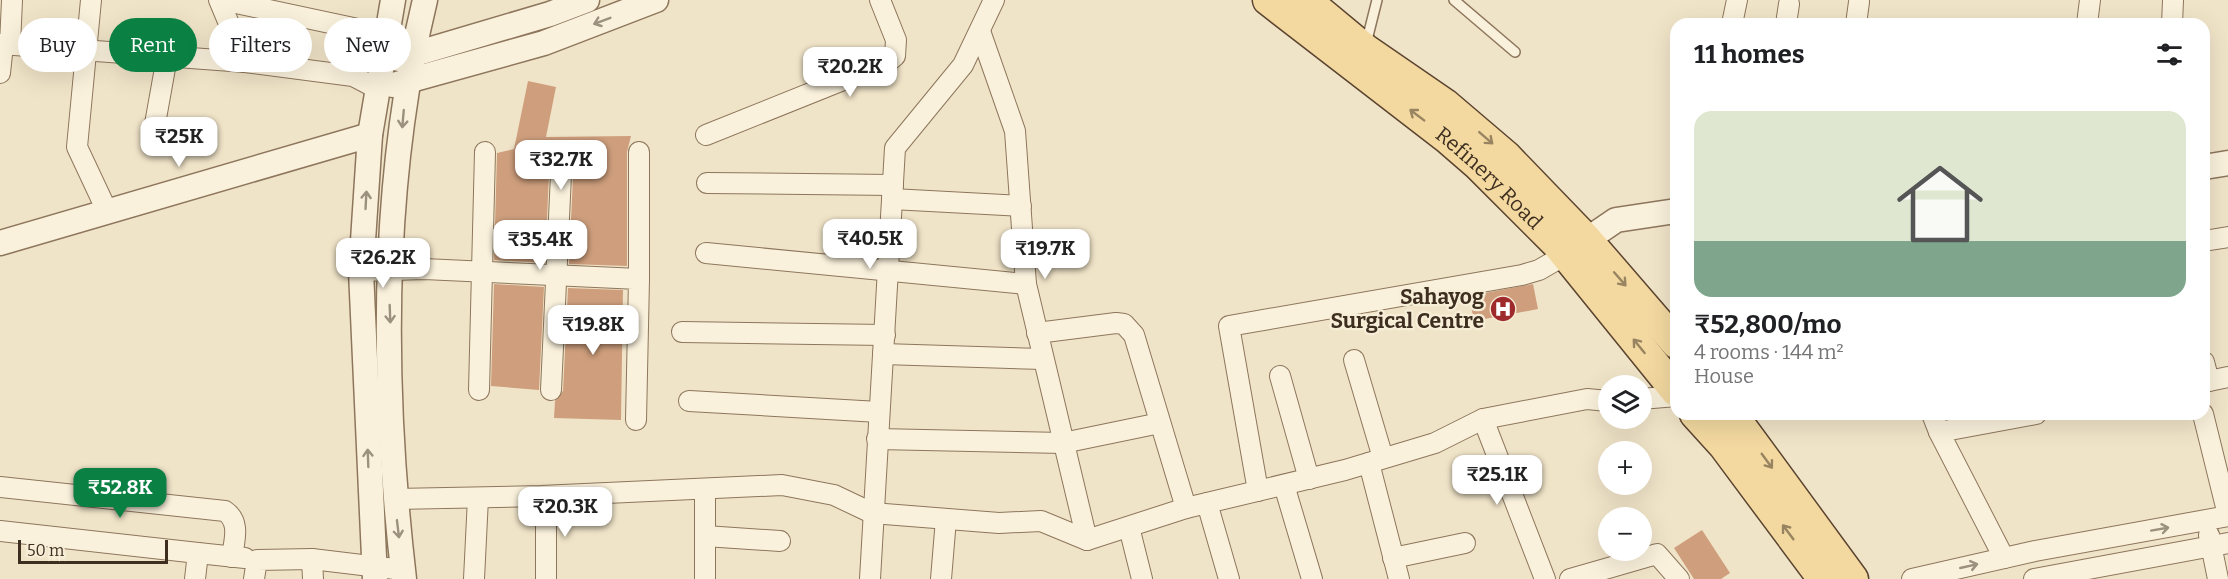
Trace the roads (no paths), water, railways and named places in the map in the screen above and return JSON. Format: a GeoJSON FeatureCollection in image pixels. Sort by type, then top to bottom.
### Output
{"type":"FeatureCollection","features":[{"type":"Feature","properties":{"kind":"main road","name":"Refinery Road"},"geometry":{"type":"LineString","coordinates":[[1268,0],[1448,139],[1509,197],[1576,247],[1670,337]]}},
{"type":"Feature","properties":{"kind":"main road","name":"Refinery Road"},"geometry":{"type":"LineString","coordinates":[[1306,0],[1365,49],[1444,104],[1484,136],[1576,247],[1670,382]]}},
{"type":"Feature","properties":{"kind":"main road"},"geometry":{"type":"LineString","coordinates":[[1700,420],[1724,446],[1823,579]]}},
{"type":"Feature","properties":{"kind":"main road"},"geometry":{"type":"LineString","coordinates":[[1736,420],[1853,579]]}},
{"type":"Feature","properties":{"kind":"street"},"geometry":{"type":"LineString","coordinates":[[0,73],[12,0]]}},
{"type":"Feature","properties":{"kind":"street"},"geometry":{"type":"LineString","coordinates":[[89,18],[91,0]]}},
{"type":"Feature","properties":{"kind":"street"},"geometry":{"type":"LineString","coordinates":[[221,0],[324,22]]}},
{"type":"Feature","properties":{"kind":"street"},"geometry":{"type":"LineString","coordinates":[[221,0],[228,18]]}},
{"type":"Feature","properties":{"kind":"street"},"geometry":{"type":"LineString","coordinates":[[389,18],[393,0]]}},
{"type":"Feature","properties":{"kind":"street"},"geometry":{"type":"LineString","coordinates":[[411,56],[425,0]]}},
{"type":"Feature","properties":{"kind":"street"},"geometry":{"type":"LineString","coordinates":[[411,56],[587,0]]}},
{"type":"Feature","properties":{"kind":"street"},"geometry":{"type":"LineString","coordinates":[[312,71],[353,76],[376,88],[406,83],[544,43],[656,0]]}},
{"type":"Feature","properties":{"kind":"street"},"geometry":{"type":"LineString","coordinates":[[706,135],[888,62],[895,56],[896,40],[880,0]]}},
{"type":"Feature","properties":{"kind":"street"},"geometry":{"type":"LineString","coordinates":[[870,579],[872,513],[895,148],[963,65],[994,0]]}},
{"type":"Feature","properties":{"kind":"street"},"geometry":{"type":"LineString","coordinates":[[1733,18],[1737,0]]}},
{"type":"Feature","properties":{"kind":"street"},"geometry":{"type":"LineString","coordinates":[[2088,18],[2090,0]]}},
{"type":"Feature","properties":{"kind":"street"},"geometry":{"type":"LineString","coordinates":[[2172,18],[2173,0]]}},
{"type":"Feature","properties":{"kind":"street"},"geometry":{"type":"LineString","coordinates":[[1857,18],[1859,2]]}},
{"type":"Feature","properties":{"kind":"street"},"geometry":{"type":"LineString","coordinates":[[1787,18],[1789,4]]}},
{"type":"Feature","properties":{"kind":"street"},"geometry":{"type":"LineString","coordinates":[[980,31],[1015,130],[1026,284],[1087,540]]}},
{"type":"Feature","properties":{"kind":"street"},"geometry":{"type":"LineString","coordinates":[[84,72],[78,154],[107,211]]}},
{"type":"Feature","properties":{"kind":"street"},"geometry":{"type":"LineString","coordinates":[[153,135],[164,72]]}},
{"type":"Feature","properties":{"kind":"street"},"geometry":{"type":"LineString","coordinates":[[353,76],[361,72]]}},
{"type":"Feature","properties":{"kind":"street"},"geometry":{"type":"LineString","coordinates":[[374,573],[361,271],[370,135],[379,72]]}},
{"type":"Feature","properties":{"kind":"street"},"geometry":{"type":"LineString","coordinates":[[0,531],[232,557],[255,569],[312,559],[374,573],[404,575],[395,499],[389,270],[408,72]]}},
{"type":"Feature","properties":{"kind":"street"},"geometry":{"type":"LineString","coordinates":[[0,243],[370,135]]}},
{"type":"Feature","properties":{"kind":"street"},"geometry":{"type":"LineString","coordinates":[[479,390],[485,152]]}},
{"type":"Feature","properties":{"kind":"street"},"geometry":{"type":"LineString","coordinates":[[636,420],[639,152]]}},
{"type":"Feature","properties":{"kind":"street"},"geometry":{"type":"LineString","coordinates":[[551,390],[562,153]]}},
{"type":"Feature","properties":{"kind":"street"},"geometry":{"type":"LineString","coordinates":[[2210,166],[2228,163]]}},
{"type":"Feature","properties":{"kind":"street"},"geometry":{"type":"LineString","coordinates":[[707,183],[892,192],[1021,206]]}},
{"type":"Feature","properties":{"kind":"street"},"geometry":{"type":"LineString","coordinates":[[1258,491],[1229,326],[1522,275],[1539,270],[1616,220],[1670,212]]}},
{"type":"Feature","properties":{"kind":"street"},"geometry":{"type":"LineString","coordinates":[[2210,240],[2228,237]]}},
{"type":"Feature","properties":{"kind":"street"},"geometry":{"type":"LineString","coordinates":[[705,253],[1026,284]]}},
{"type":"Feature","properties":{"kind":"street"},"geometry":{"type":"LineString","coordinates":[[361,271],[481,272],[639,279]]}},
{"type":"Feature","properties":{"kind":"street"},"geometry":{"type":"LineString","coordinates":[[1037,333],[1116,323],[1129,328],[1134,335],[1186,508]]}},
{"type":"Feature","properties":{"kind":"street"},"geometry":{"type":"LineString","coordinates":[[682,332],[884,345],[1043,359]]}},
{"type":"Feature","properties":{"kind":"street"},"geometry":{"type":"LineString","coordinates":[[1354,360],[1399,579]]}},
{"type":"Feature","properties":{"kind":"street"},"geometry":{"type":"LineString","coordinates":[[1280,376],[1309,479]]}},
{"type":"Feature","properties":{"kind":"street"},"geometry":{"type":"LineString","coordinates":[[1652,398],[1670,397]]}},
{"type":"Feature","properties":{"kind":"street"},"geometry":{"type":"LineString","coordinates":[[395,499],[546,496],[782,485],[834,495],[872,513],[999,523],[1041,521],[1087,540],[1186,508],[1309,479],[1435,443],[1484,419],[1587,399],[1598,400]]}},
{"type":"Feature","properties":{"kind":"street"},"geometry":{"type":"LineString","coordinates":[[689,401],[879,412]]}},
{"type":"Feature","properties":{"kind":"street"},"geometry":{"type":"LineString","coordinates":[[1484,419],[1545,579]]}},
{"type":"Feature","properties":{"kind":"street"},"geometry":{"type":"LineString","coordinates":[[1969,420],[1936,423],[2004,558]]}},
{"type":"Feature","properties":{"kind":"street"},"geometry":{"type":"LineString","coordinates":[[1912,579],[2035,551],[2206,522],[2228,515],[2204,420]]}},
{"type":"Feature","properties":{"kind":"street"},"geometry":{"type":"LineString","coordinates":[[878,439],[1063,443],[1160,423]]}},
{"type":"Feature","properties":{"kind":"street"},"geometry":{"type":"LineString","coordinates":[[1284,485],[1312,579]]}},
{"type":"Feature","properties":{"kind":"street"},"geometry":{"type":"LineString","coordinates":[[0,488],[225,511],[231,515],[236,527],[232,557]]}},
{"type":"Feature","properties":{"kind":"street"},"geometry":{"type":"LineString","coordinates":[[705,489],[705,579]]}},
{"type":"Feature","properties":{"kind":"street"},"geometry":{"type":"LineString","coordinates":[[546,496],[546,579]]}},
{"type":"Feature","properties":{"kind":"street"},"geometry":{"type":"LineString","coordinates":[[474,579],[478,498]]}},
{"type":"Feature","properties":{"kind":"street"},"geometry":{"type":"LineString","coordinates":[[1207,503],[1229,579]]}},
{"type":"Feature","properties":{"kind":"street"},"geometry":{"type":"LineString","coordinates":[[942,579],[946,519]]}},
{"type":"Feature","properties":{"kind":"street"},"geometry":{"type":"LineString","coordinates":[[2206,522],[2220,544],[2218,579]]}},
{"type":"Feature","properties":{"kind":"street"},"geometry":{"type":"LineString","coordinates":[[1129,527],[1142,579]]}},
{"type":"Feature","properties":{"kind":"street"},"geometry":{"type":"LineString","coordinates":[[705,536],[780,541]]}},
{"type":"Feature","properties":{"kind":"street"},"geometry":{"type":"LineString","coordinates":[[1393,558],[1465,543]]}},
{"type":"Feature","properties":{"kind":"street"},"geometry":{"type":"LineString","coordinates":[[2035,551],[2041,578],[2220,544]]}},
{"type":"Feature","properties":{"kind":"street"},"geometry":{"type":"LineString","coordinates":[[195,579],[198,552]]}},
{"type":"Feature","properties":{"kind":"street"},"geometry":{"type":"LineString","coordinates":[[1570,579],[1657,554],[1679,579]]}},
{"type":"Feature","properties":{"kind":"street"},"geometry":{"type":"LineString","coordinates":[[312,559],[313,579]]}},
{"type":"Feature","properties":{"kind":"lane"},"geometry":{"type":"LineString","coordinates":[[1365,49],[1377,0]]}},
{"type":"Feature","properties":{"kind":"lane"},"geometry":{"type":"LineString","coordinates":[[1454,0],[1515,52]]}},
{"type":"Feature","properties":{"kind":"place","name":"Sahayog Surgical Centre"},"geometry":{"type":"Point","coordinates":[1503,309]}}]}
